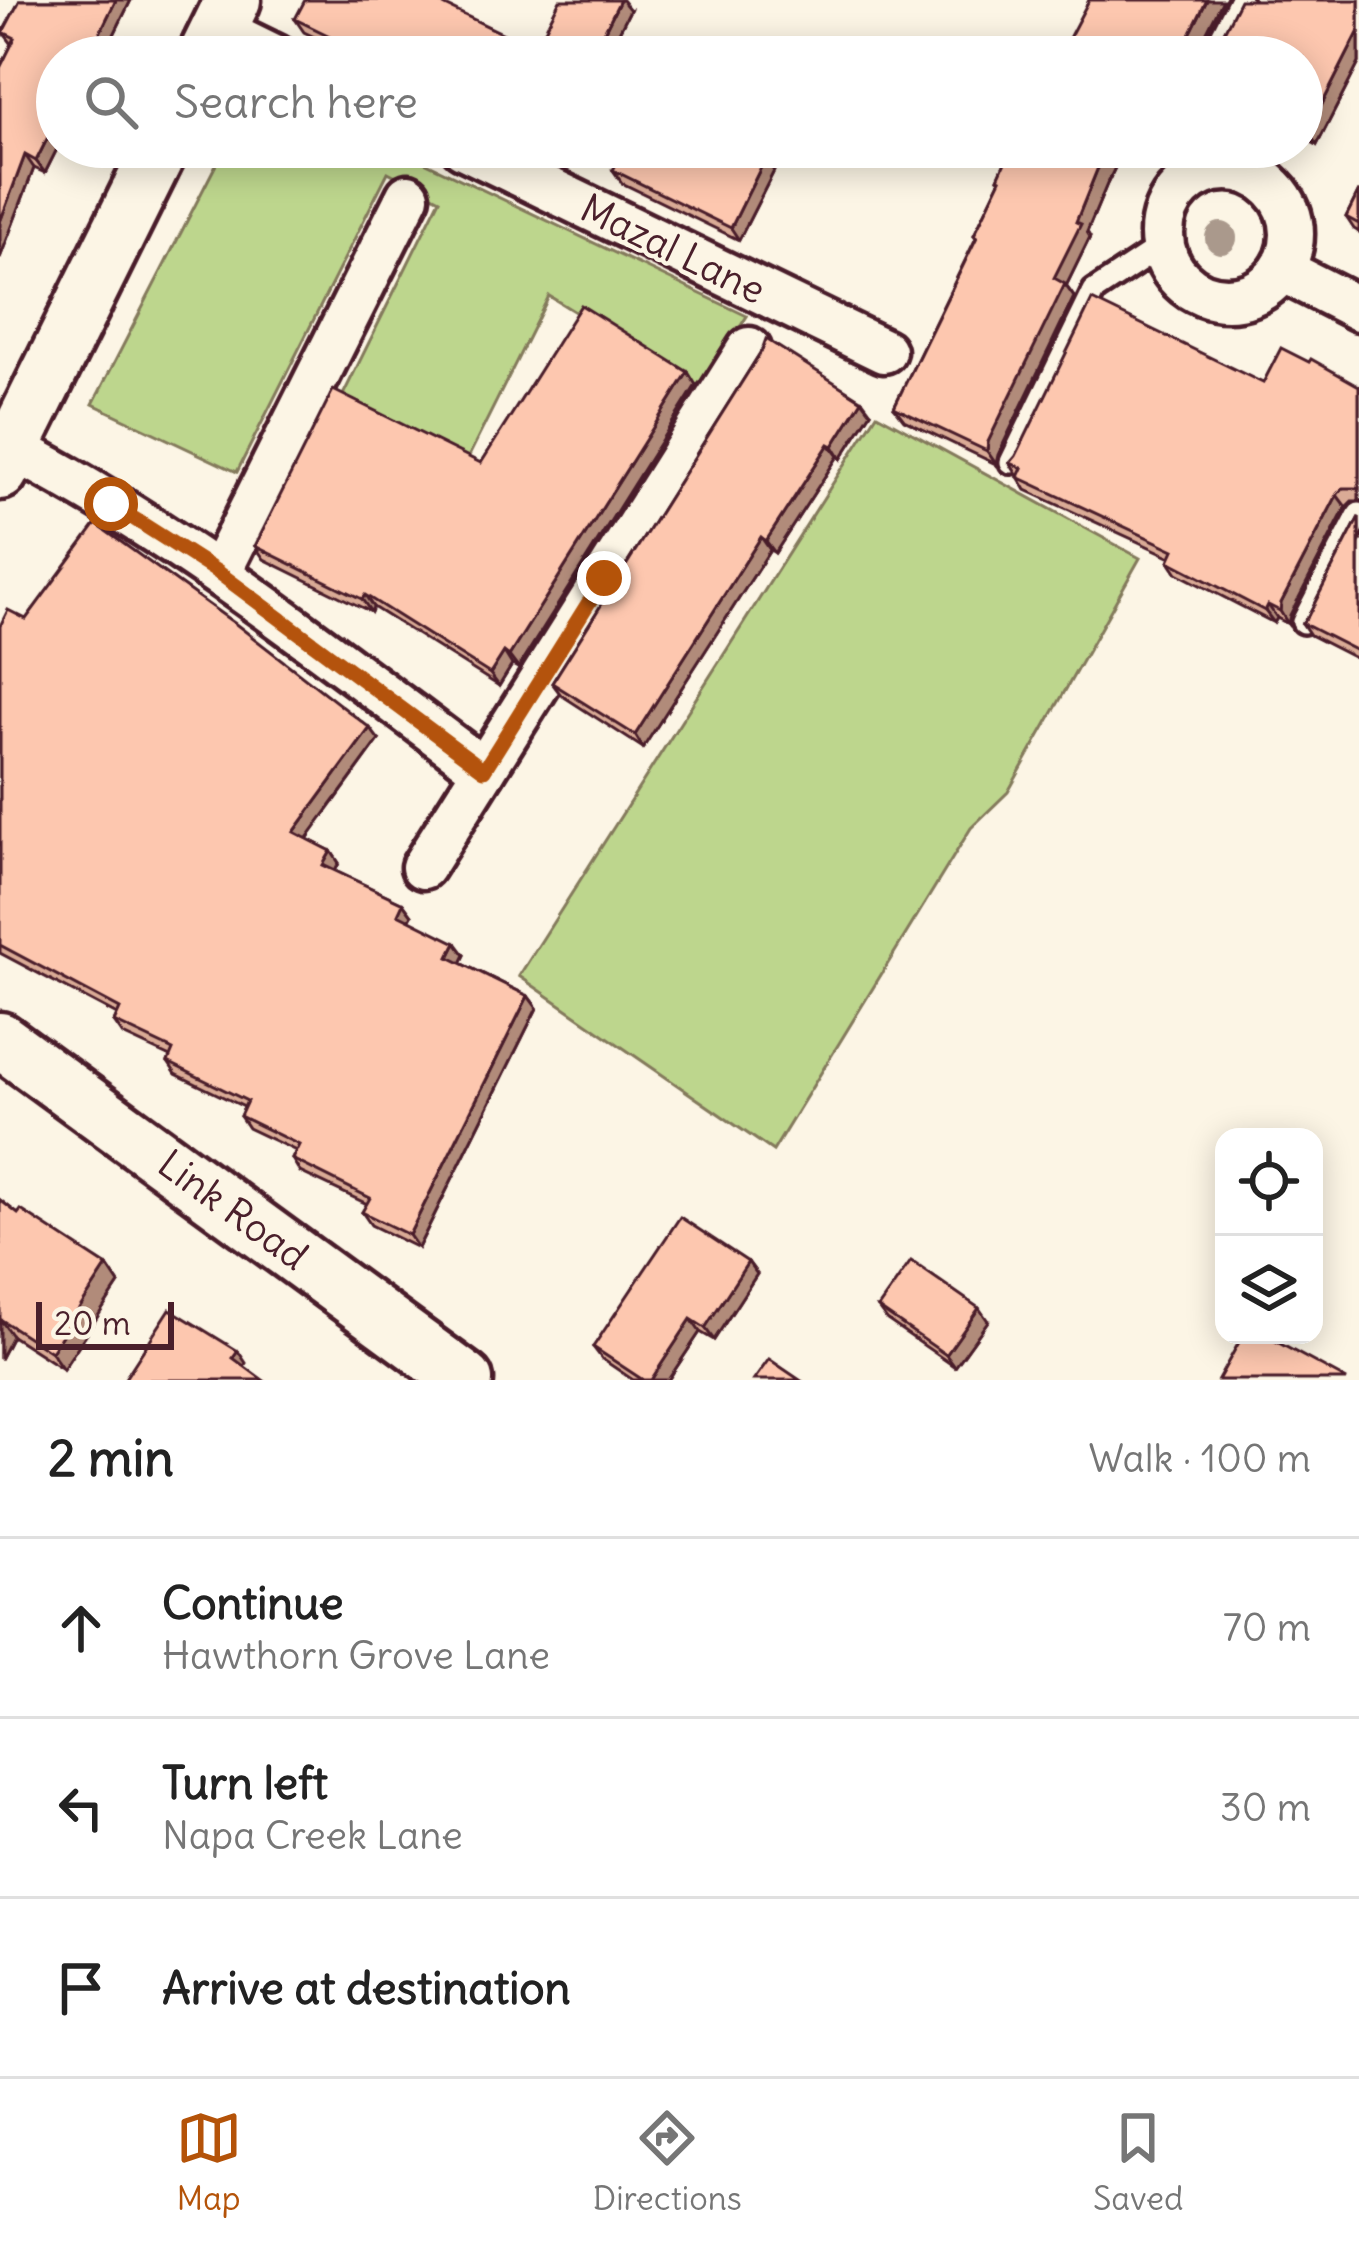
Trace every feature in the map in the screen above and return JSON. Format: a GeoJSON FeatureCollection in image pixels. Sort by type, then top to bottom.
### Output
{"type":"FeatureCollection","features":[{"type":"Feature","properties":{"kind":"street"},"geometry":{"type":"LineString","coordinates":[[151,168],[6,460],[75,481],[219,573],[484,770]]}},
{"type":"Feature","properties":{"kind":"street","name":"Mazal Lane"},"geometry":{"type":"LineString","coordinates":[[506,168],[884,351]]}},
{"type":"Feature","properties":{"kind":"street"},"geometry":{"type":"LineString","coordinates":[[1193,168],[1168,203],[1162,224],[1162,246],[1170,267],[1203,296],[1247,297],[1282,270],[1293,229],[1287,208],[1260,178],[1217,168]]}},
{"type":"Feature","properties":{"kind":"street"},"geometry":{"type":"LineString","coordinates":[[219,573],[408,196]]}},
{"type":"Feature","properties":{"kind":"street"},"geometry":{"type":"LineString","coordinates":[[1282,270],[1359,309]]}},
{"type":"Feature","properties":{"kind":"street"},"geometry":{"type":"LineString","coordinates":[[423,867],[749,349]]}},
{"type":"Feature","properties":{"kind":"street","name":"Link Road"},"geometry":{"type":"LineString","coordinates":[[0,1040],[465,1380]]}},
{"type":"Feature","properties":{"kind":"lane"},"geometry":{"type":"LineString","coordinates":[[1222,36],[1240,0]]}},
{"type":"Feature","properties":{"kind":"lane"},"geometry":{"type":"LineString","coordinates":[[1011,462],[1094,291],[1162,246]]}},
{"type":"Feature","properties":{"kind":"lane"},"geometry":{"type":"LineString","coordinates":[[1303,622],[1359,514]]}},
{"type":"Feature","properties":{"kind":"green space"},"geometry":{"type":"Polygon","coordinates":[[[214,168],[437,168],[747,316],[700,389],[549,296],[465,464],[340,401],[440,199],[388,172],[237,472],[93,404],[214,168]]]}},
{"type":"Feature","properties":{"kind":"green space"},"geometry":{"type":"Polygon","coordinates":[[[877,414],[1140,558],[1008,792],[971,828],[773,1151],[519,976],[877,414]]]}},
{"type":"Feature","properties":{"kind":"building"},"geometry":{"type":"Polygon","coordinates":[[[20,0],[116,0],[98,36],[36,36],[36,161],[25,155],[0,222],[0,68],[15,38],[3,32],[20,0]]]}},
{"type":"Feature","properties":{"kind":"building"},"geometry":{"type":"Polygon","coordinates":[[[305,0],[433,0],[508,36],[330,36],[295,19],[305,0]]]}},
{"type":"Feature","properties":{"kind":"building"},"geometry":{"type":"Polygon","coordinates":[[[560,0],[620,0],[602,36],[542,36],[560,0]]]}},
{"type":"Feature","properties":{"kind":"building"},"geometry":{"type":"Polygon","coordinates":[[[1089,0],[1207,0],[1189,36],[1070,36],[1089,0]]]}},
{"type":"Feature","properties":{"kind":"building"},"geometry":{"type":"Polygon","coordinates":[[[1240,0],[1359,0],[1359,31],[1323,102],[1323,36],[1222,36],[1240,0]]]}},
{"type":"Feature","properties":{"kind":"building"},"geometry":{"type":"Polygon","coordinates":[[[614,168],[761,168],[731,228],[614,168]]]}},
{"type":"Feature","properties":{"kind":"building"},"geometry":{"type":"Polygon","coordinates":[[[1003,168],[1098,168],[1076,222],[1081,224],[1054,278],[1065,284],[987,451],[894,407],[977,237],[1003,168]]]}},
{"type":"Feature","properties":{"kind":"building"},"geometry":{"type":"Polygon","coordinates":[[[1359,191],[1359,224],[1346,217],[1359,191]]]}},
{"type":"Feature","properties":{"kind":"building"},"geometry":{"type":"Polygon","coordinates":[[[1092,300],[1263,383],[1281,348],[1359,386],[1359,490],[1343,488],[1337,495],[1280,611],[1268,605],[1265,611],[1169,561],[1174,550],[1018,477],[1022,468],[1010,463],[1092,300]]]}},
{"type":"Feature","properties":{"kind":"building"},"geometry":{"type":"Polygon","coordinates":[[[581,305],[688,372],[509,656],[504,652],[490,674],[365,595],[362,599],[255,546],[333,390],[481,463],[581,305]]]}},
{"type":"Feature","properties":{"kind":"building"},"geometry":{"type":"Polygon","coordinates":[[[766,339],[862,400],[766,541],[761,537],[635,735],[552,683],[766,339]]]}},
{"type":"Feature","properties":{"kind":"building"},"geometry":{"type":"Polygon","coordinates":[[[1359,517],[1359,652],[1302,623],[1359,517]]]}},
{"type":"Feature","properties":{"kind":"building"},"geometry":{"type":"Polygon","coordinates":[[[96,524],[370,728],[294,832],[331,851],[323,865],[403,903],[398,914],[456,943],[449,957],[528,996],[409,1235],[362,1212],[370,1198],[292,1159],[299,1145],[240,1116],[247,1101],[168,1062],[173,1050],[114,1022],[120,1009],[0,945],[0,626],[8,610],[26,619],[96,524]]]}},
{"type":"Feature","properties":{"kind":"building"},"geometry":{"type":"Polygon","coordinates":[[[0,1200],[107,1266],[51,1352],[0,1319],[0,1200]]]}},
{"type":"Feature","properties":{"kind":"building"},"geometry":{"type":"Polygon","coordinates":[[[680,1217],[748,1262],[705,1328],[691,1319],[651,1380],[643,1380],[593,1347],[680,1217]]]}},
{"type":"Feature","properties":{"kind":"building"},"geometry":{"type":"Polygon","coordinates":[[[911,1261],[979,1308],[946,1355],[878,1308],[911,1261]]]}},
{"type":"Feature","properties":{"kind":"building"},"geometry":{"type":"Polygon","coordinates":[[[170,1309],[238,1351],[233,1358],[263,1380],[124,1380],[170,1309]]]}},
{"type":"Feature","properties":{"kind":"building"},"geometry":{"type":"Polygon","coordinates":[[[1238,1344],[1281,1344],[1347,1380],[1218,1380],[1238,1344]]]}},
{"type":"Feature","properties":{"kind":"building"},"geometry":{"type":"Polygon","coordinates":[[[769,1359],[800,1380],[754,1380],[769,1359]]]}},
{"type":"Feature","properties":{"kind":"route"},"geometry":{"type":"LineString","coordinates":[[111,504],[219,573],[484,770],[604,578]]}}]}
